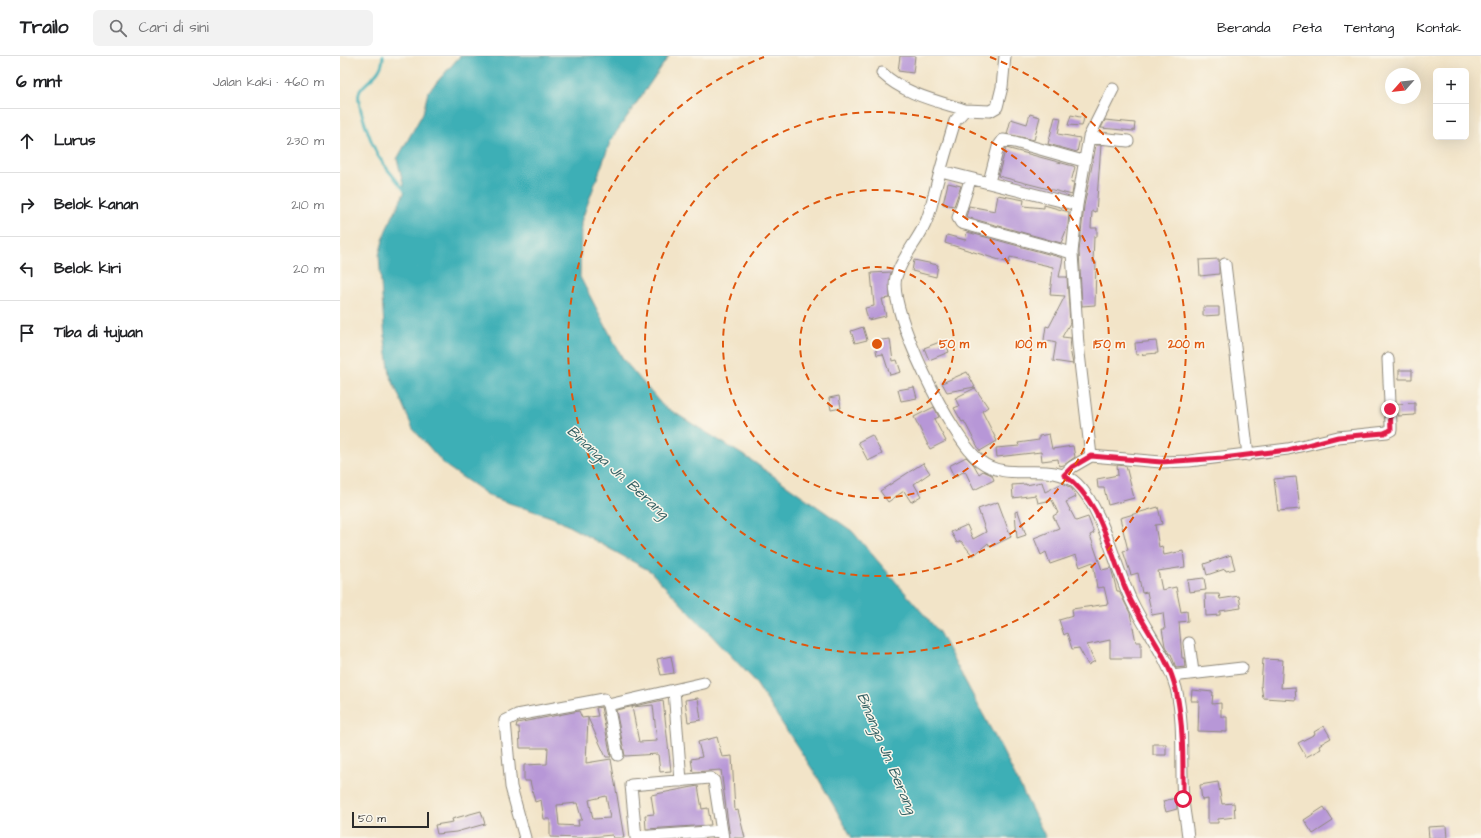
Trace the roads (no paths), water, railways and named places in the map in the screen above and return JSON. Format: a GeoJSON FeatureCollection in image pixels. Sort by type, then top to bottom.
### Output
{"type":"FeatureCollection","features":[{"type":"Feature","properties":{"kind":"street"},"geometry":{"type":"LineString","coordinates":[[882,73],[891,82],[925,97],[965,110],[990,111],[996,107],[1002,87],[1005,56]]}},
{"type":"Feature","properties":{"kind":"street"},"geometry":{"type":"LineString","coordinates":[[1091,456],[1078,345],[1072,253],[1083,161],[1089,137],[1113,89]]}},
{"type":"Feature","properties":{"kind":"street"},"geometry":{"type":"LineString","coordinates":[[965,110],[955,121],[926,223],[896,277],[895,291],[898,307],[908,338],[926,377],[954,428],[972,454],[979,461],[1002,472],[1039,472],[1064,475],[1079,486],[1093,507],[1106,535],[1131,600],[1166,662],[1172,676],[1182,722],[1183,799],[1188,838]]}},
{"type":"Feature","properties":{"kind":"street"},"geometry":{"type":"LineString","coordinates":[[1089,137],[1128,141]]}},
{"type":"Feature","properties":{"kind":"street"},"geometry":{"type":"LineString","coordinates":[[989,182],[998,147],[1000,142],[1003,140],[1083,161]]}},
{"type":"Feature","properties":{"kind":"street"},"geometry":{"type":"LineString","coordinates":[[941,171],[970,180],[989,182],[1077,205]]}},
{"type":"Feature","properties":{"kind":"street"},"geometry":{"type":"LineString","coordinates":[[970,180],[958,218],[961,223],[1072,253]]}},
{"type":"Feature","properties":{"kind":"street"},"geometry":{"type":"LineString","coordinates":[[1225,264],[1248,455]]}},
{"type":"Feature","properties":{"kind":"street"},"geometry":{"type":"LineString","coordinates":[[1064,475],[1072,467],[1091,456],[1161,462],[1248,455],[1288,450],[1338,437],[1389,431],[1391,425],[1388,359]]}},
{"type":"Feature","properties":{"kind":"street"},"geometry":{"type":"LineString","coordinates":[[1189,643],[1193,672]]}},
{"type":"Feature","properties":{"kind":"street"},"geometry":{"type":"LineString","coordinates":[[1172,676],[1193,672],[1242,668]]}},
{"type":"Feature","properties":{"kind":"street"},"geometry":{"type":"LineString","coordinates":[[608,705],[704,683]]}},
{"type":"Feature","properties":{"kind":"street"},"geometry":{"type":"LineString","coordinates":[[674,690],[681,781]]}},
{"type":"Feature","properties":{"kind":"street"},"geometry":{"type":"LineString","coordinates":[[525,838],[511,787],[505,721],[517,715],[604,699],[608,705],[618,755]]}},
{"type":"Feature","properties":{"kind":"street"},"geometry":{"type":"LineString","coordinates":[[713,779],[723,834],[636,838],[631,785],[713,779]]}},
{"type":"Feature","properties":{"kind":"water","name":"Binanga Jn. Berang"},"geometry":{"type":"Polygon","coordinates":[[[460,56],[669,56],[611,140],[581,222],[580,277],[623,359],[662,405],[751,460],[852,531],[939,632],[1001,748],[1046,838],[852,838],[818,778],[753,679],[650,571],[554,518],[491,497],[446,466],[413,429],[390,375],[385,340],[379,255],[386,230],[405,191],[397,159],[423,113],[428,92],[460,56]]]}},
{"type":"Feature","properties":{"kind":"waterway"},"geometry":{"type":"LineString","coordinates":[[383,56],[380,69],[364,85],[359,93],[360,105],[364,122],[376,152],[405,191]]}}]}
